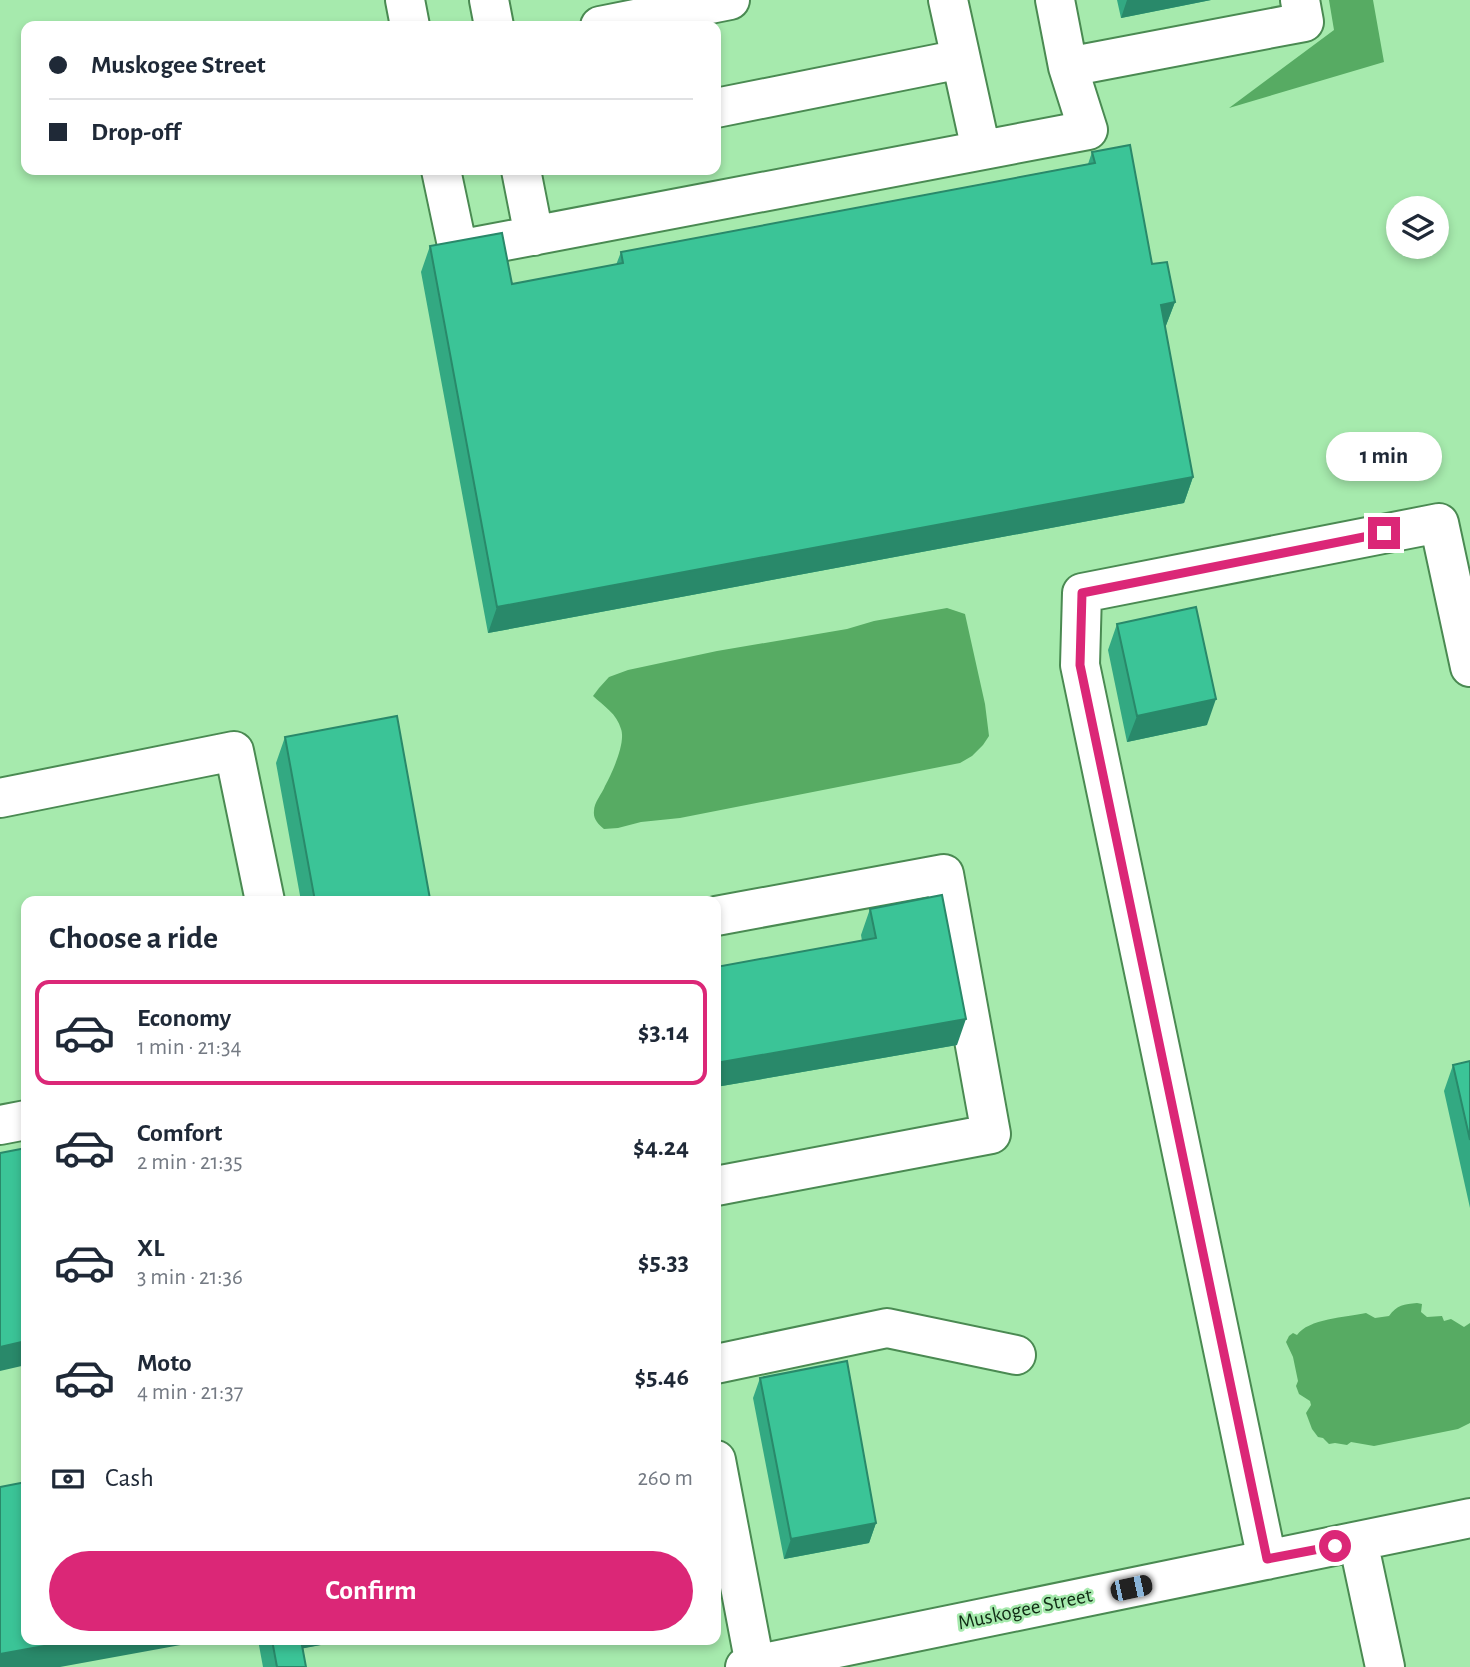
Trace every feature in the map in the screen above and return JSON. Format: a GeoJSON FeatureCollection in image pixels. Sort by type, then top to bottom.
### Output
{"type":"FeatureCollection","features":[{"type":"Feature","properties":{"kind":"street"},"geometry":{"type":"LineString","coordinates":[[405,0],[409,21]]}},
{"type":"Feature","properties":{"kind":"street"},"geometry":{"type":"LineString","coordinates":[[489,0],[493,21]]}},
{"type":"Feature","properties":{"kind":"street"},"geometry":{"type":"LineString","coordinates":[[593,0],[598,21]]}},
{"type":"Feature","properties":{"kind":"street"},"geometry":{"type":"LineString","coordinates":[[617,21],[679,4],[730,0]]}},
{"type":"Feature","properties":{"kind":"street"},"geometry":{"type":"LineString","coordinates":[[948,0],[981,150]]}},
{"type":"Feature","properties":{"kind":"street"},"geometry":{"type":"LineString","coordinates":[[442,175],[458,250],[1088,130],[1068,67],[1055,0]]}},
{"type":"Feature","properties":{"kind":"street"},"geometry":{"type":"LineString","coordinates":[[1068,67],[1304,22],[1300,0]]}},
{"type":"Feature","properties":{"kind":"street"},"geometry":{"type":"LineString","coordinates":[[721,107],[961,59]]}},
{"type":"Feature","properties":{"kind":"street"},"geometry":{"type":"LineString","coordinates":[[523,175],[534,236]]}},
{"type":"Feature","properties":{"kind":"street"},"geometry":{"type":"LineString","coordinates":[[1267,1559],[1080,665],[1082,593],[1439,523],[1470,667]]}},
{"type":"Feature","properties":{"kind":"street"},"geometry":{"type":"LineString","coordinates":[[0,798],[234,751],[264,896]]}},
{"type":"Feature","properties":{"kind":"street"},"geometry":{"type":"LineString","coordinates":[[721,915],[944,874],[991,1134],[721,1185]]}},
{"type":"Feature","properties":{"kind":"street"},"geometry":{"type":"LineString","coordinates":[[0,1125],[21,1121]]}},
{"type":"Feature","properties":{"kind":"street"},"geometry":{"type":"LineString","coordinates":[[721,1363],[887,1328],[1016,1355]]}},
{"type":"Feature","properties":{"kind":"street"},"geometry":{"type":"LineString","coordinates":[[721,1490],[750,1666]]}},
{"type":"Feature","properties":{"kind":"street","name":"Muskogee Street"},"geometry":{"type":"LineString","coordinates":[[750,1666],[1470,1518]]}},
{"type":"Feature","properties":{"kind":"street"},"geometry":{"type":"LineString","coordinates":[[1358,1541],[1385,1667]]}},
{"type":"Feature","properties":{"kind":"shaded area"},"geometry":{"type":"Polygon","coordinates":[[[1329,0],[1373,0],[1384,62],[1229,108],[1334,30],[1329,0]]]}},
{"type":"Feature","properties":{"kind":"shaded area"},"geometry":{"type":"Polygon","coordinates":[[[947,608],[965,614],[985,704],[989,736],[972,756],[960,763],[680,818],[604,829],[596,821],[595,804],[604,789],[622,742],[621,729],[616,719],[593,696],[609,677],[628,670],[717,651],[847,629],[874,621],[947,608]]]}},
{"type":"Feature","properties":{"kind":"shaded area"},"geometry":{"type":"Polygon","coordinates":[[[1422,1304],[1421,1312],[1427,1317],[1442,1316],[1444,1321],[1451,1319],[1464,1327],[1470,1323],[1470,1423],[1458,1429],[1374,1446],[1351,1442],[1347,1445],[1329,1444],[1318,1437],[1306,1413],[1311,1405],[1310,1401],[1299,1394],[1296,1386],[1298,1381],[1293,1357],[1286,1342],[1289,1336],[1293,1333],[1297,1335],[1310,1325],[1328,1320],[1366,1313],[1375,1318],[1389,1316],[1401,1306],[1422,1304]]]}},
{"type":"Feature","properties":{"kind":"building"},"geometry":{"type":"Polygon","coordinates":[[[1130,145],[1152,264],[1167,262],[1175,302],[1161,305],[1193,477],[497,607],[430,246],[502,233],[512,284],[623,263],[621,252],[1095,163],[1092,152],[1130,145]]]}},
{"type":"Feature","properties":{"kind":"building"},"geometry":{"type":"Polygon","coordinates":[[[1196,607],[1216,699],[1137,716],[1117,624],[1196,607]]]}},
{"type":"Feature","properties":{"kind":"building"},"geometry":{"type":"Polygon","coordinates":[[[397,716],[429,896],[314,896],[285,737],[397,716]]]}},
{"type":"Feature","properties":{"kind":"building"},"geometry":{"type":"Polygon","coordinates":[[[942,895],[966,1019],[721,1062],[721,966],[876,938],[870,909],[942,895]]]}},
{"type":"Feature","properties":{"kind":"building"},"geometry":{"type":"Polygon","coordinates":[[[1470,1061],[1470,1140],[1453,1065],[1470,1061]]]}},
{"type":"Feature","properties":{"kind":"building"},"geometry":{"type":"Polygon","coordinates":[[[21,1149],[21,1342],[0,1347],[0,1153],[21,1149]]]}},
{"type":"Feature","properties":{"kind":"building"},"geometry":{"type":"Polygon","coordinates":[[[847,1361],[876,1523],[791,1539],[760,1378],[847,1361]]]}},
{"type":"Feature","properties":{"kind":"building"},"geometry":{"type":"Polygon","coordinates":[[[21,1483],[21,1645],[50,1645],[0,1654],[0,1487],[21,1483]]]}},
{"type":"Feature","properties":{"kind":"building"},"geometry":{"type":"Polygon","coordinates":[[[273,1645],[302,1645],[306,1667],[277,1667],[273,1645]]]}},
{"type":"Feature","properties":{"kind":"route"},"geometry":{"type":"LineString","coordinates":[[1335,1546],[1267,1559],[1080,665],[1082,593],[1384,533]]}}]}
